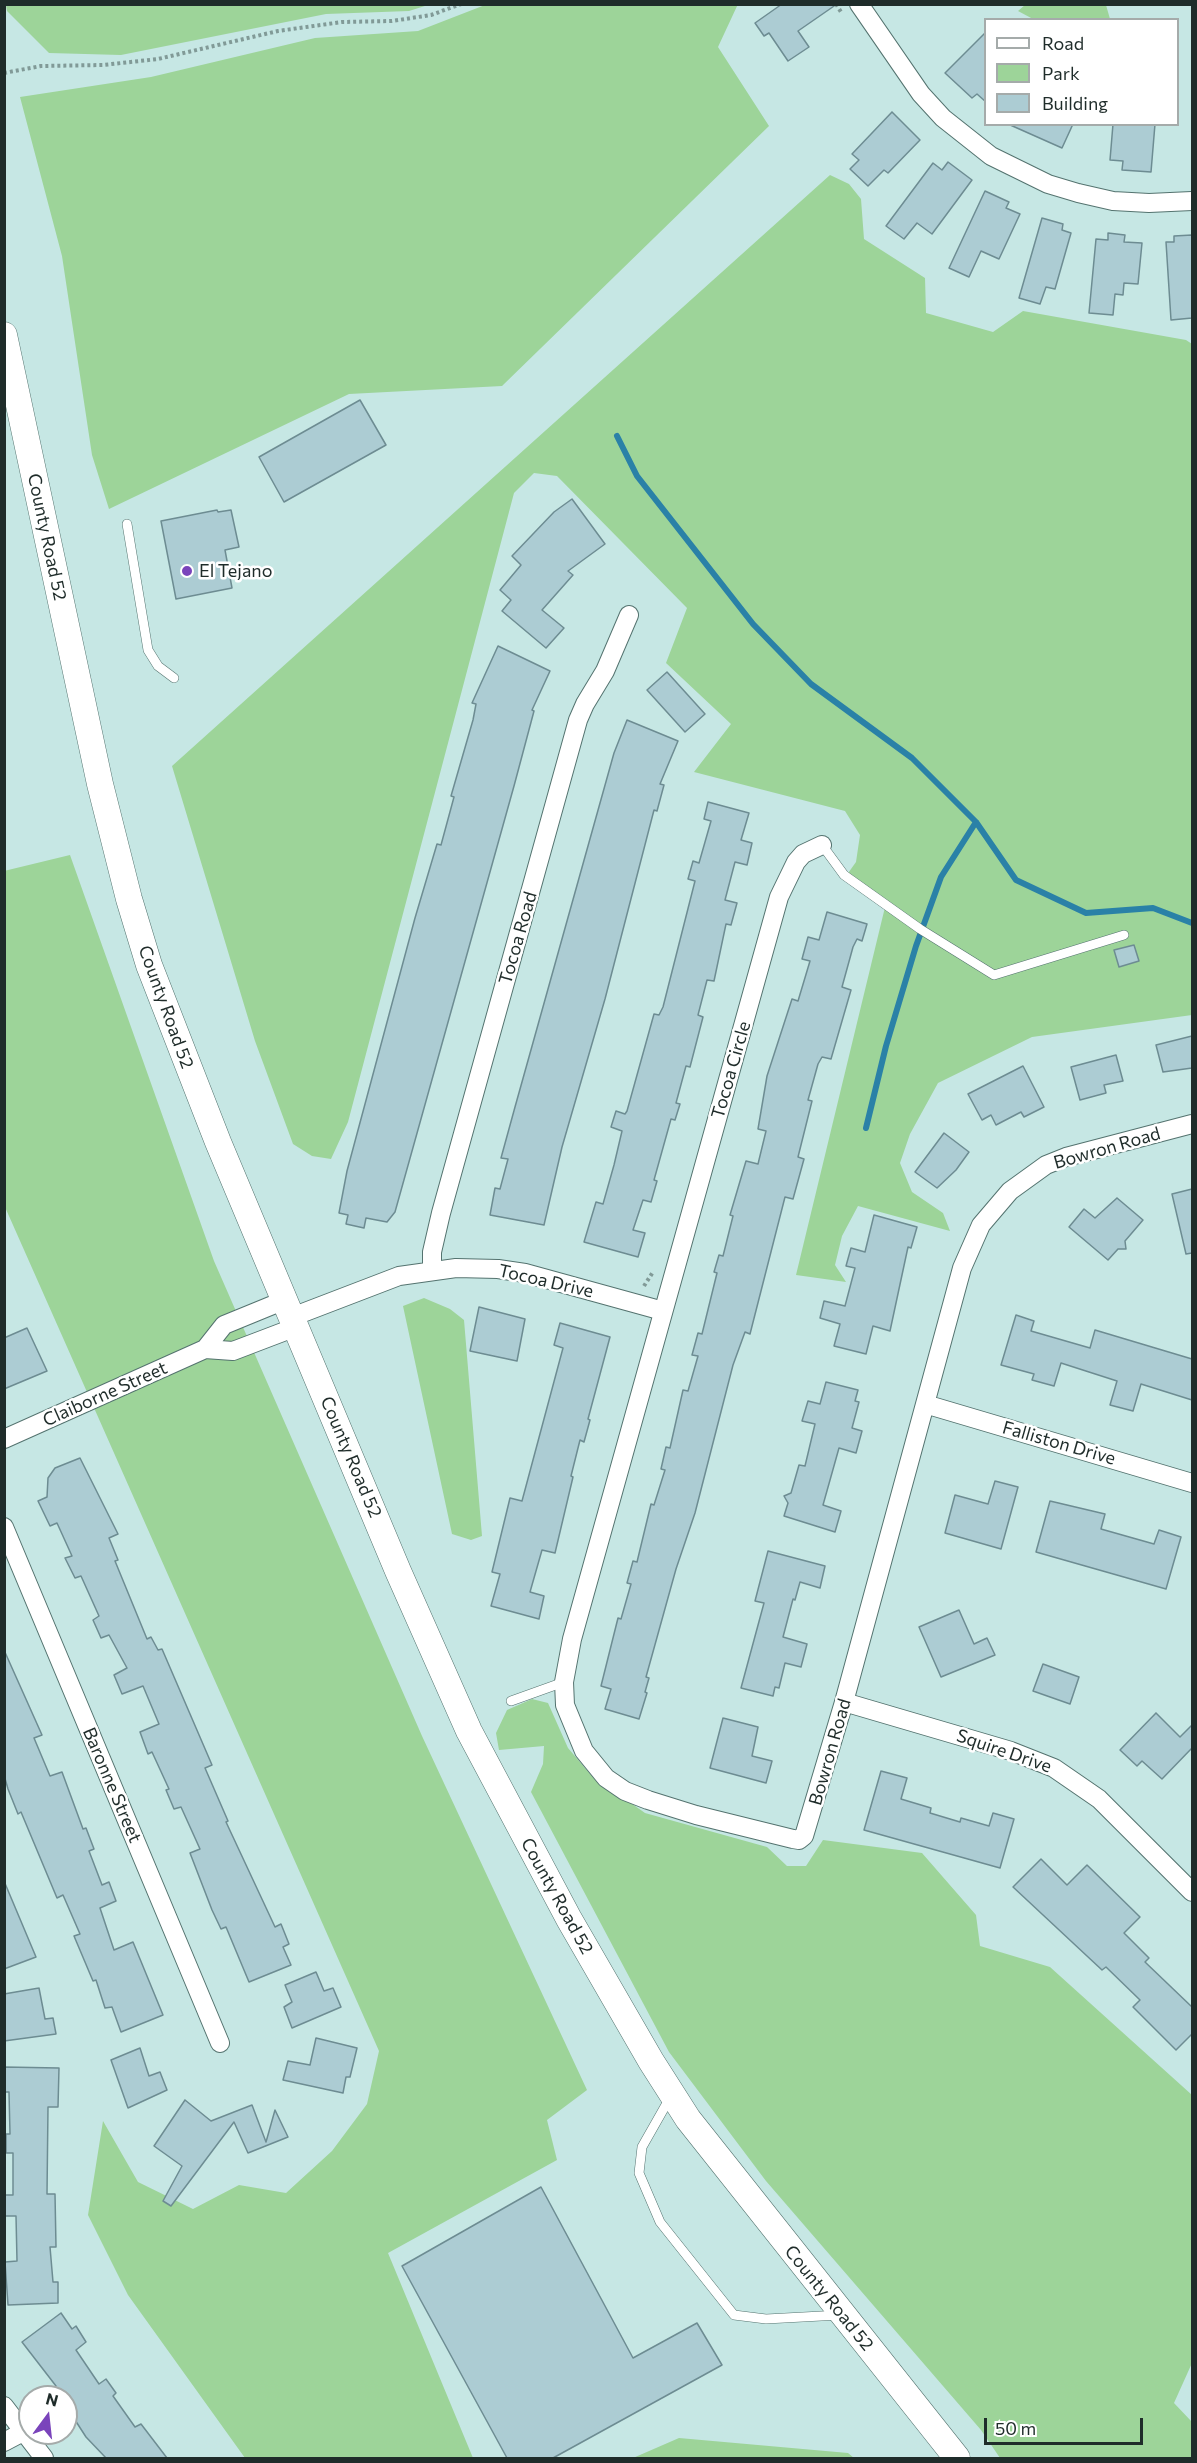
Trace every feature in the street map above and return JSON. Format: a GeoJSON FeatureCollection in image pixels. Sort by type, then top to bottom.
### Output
{"type":"FeatureCollection","features":[{"type":"Feature","properties":{"kind":"main road","name":"County Road 52"},"geometry":{"type":"LineString","coordinates":[[4,336],[100,784],[129,899],[172,1029],[398,1571],[469,1731],[569,1919],[672,2093],[759,2211],[957,2458]]}},
{"type":"Feature","properties":{"kind":"street"},"geometry":{"type":"LineString","coordinates":[[858,4],[921,94],[943,118],[991,156],[1048,184],[1078,194],[1113,201],[1149,203],[1192,201]]}},
{"type":"Feature","properties":{"kind":"street","name":"Tocoa Road"},"geometry":{"type":"LineString","coordinates":[[432,1270],[432,1252],[441,1213],[579,720],[585,704],[605,671],[629,615]]}},
{"type":"Feature","properties":{"kind":"street","name":"Tocoa Circle"},"geometry":{"type":"LineString","coordinates":[[663,1311],[779,897],[796,862],[803,854],[822,845]]}},
{"type":"Feature","properties":{"kind":"street","name":"Bowron Road"},"geometry":{"type":"LineString","coordinates":[[663,1311],[572,1639],[564,1682],[565,1705],[575,1735],[596,1768],[625,1791],[648,1800],[799,1840],[808,1828],[966,1257],[981,1225],[995,1206],[1027,1177],[1066,1157],[1192,1124]]}},
{"type":"Feature","properties":{"kind":"street","name":"Tocoa Drive"},"geometry":{"type":"LineString","coordinates":[[291,1315],[376,1284],[432,1270],[477,1267],[525,1273],[663,1311]]}},
{"type":"Feature","properties":{"kind":"street","name":"Claiborne Street"},"geometry":{"type":"LineString","coordinates":[[4,1438],[205,1349],[224,1325],[291,1315]]}},
{"type":"Feature","properties":{"kind":"street","name":"Claiborne Street"},"geometry":{"type":"LineString","coordinates":[[205,1349],[233,1351],[291,1315]]}},
{"type":"Feature","properties":{"kind":"street","name":"Falliston Drive"},"geometry":{"type":"LineString","coordinates":[[925,1404],[1192,1484]]}},
{"type":"Feature","properties":{"kind":"street","name":"Baronne Street"},"geometry":{"type":"LineString","coordinates":[[4,1527],[220,2043]]}},
{"type":"Feature","properties":{"kind":"street","name":"Squire Drive"},"geometry":{"type":"LineString","coordinates":[[844,1702],[1022,1754],[1054,1768],[1099,1799],[1192,1892]]}},
{"type":"Feature","properties":{"kind":"street"},"geometry":{"type":"LineString","coordinates":[[4,2406],[18,2425]]}},
{"type":"Feature","properties":{"kind":"street"},"geometry":{"type":"LineString","coordinates":[[4,2442],[18,2435]]}},
{"type":"Feature","properties":{"kind":"street"},"geometry":{"type":"LineString","coordinates":[[34,2445],[44,2458]]}},
{"type":"Feature","properties":{"kind":"lane"},"geometry":{"type":"LineString","coordinates":[[127,524],[148,650],[158,666],[174,678]]}},
{"type":"Feature","properties":{"kind":"lane"},"geometry":{"type":"LineString","coordinates":[[822,845],[844,875],[920,929],[994,975],[1124,935]]}},
{"type":"Feature","properties":{"kind":"lane"},"geometry":{"type":"LineString","coordinates":[[511,1701],[564,1682]]}},
{"type":"Feature","properties":{"kind":"lane"},"geometry":{"type":"LineString","coordinates":[[672,2093],[642,2147],[639,2173],[660,2222],[734,2315],[766,2319],[843,2315]]}},
{"type":"Feature","properties":{"kind":"path"},"geometry":{"type":"LineString","coordinates":[[4,73],[41,66],[103,65],[158,59],[278,31],[342,22],[392,21],[431,15],[460,4]]}},
{"type":"Feature","properties":{"kind":"green space"},"geometry":{"type":"Polygon","coordinates":[[[6,4],[428,5],[409,11],[326,14],[121,55],[49,53],[7,11],[6,4]]]}},
{"type":"Feature","properties":{"kind":"green space"},"geometry":{"type":"Polygon","coordinates":[[[738,4],[718,47],[769,126],[502,386],[349,394],[109,509],[92,455],[62,256],[20,97],[151,77],[315,38],[418,31],[485,5],[738,4]]]}},
{"type":"Feature","properties":{"kind":"green space"},"geometry":{"type":"Polygon","coordinates":[[[1025,5],[1106,5],[1110,18],[1031,18],[1018,11],[1025,5]]]}},
{"type":"Feature","properties":{"kind":"green space"},"geometry":{"type":"Polygon","coordinates":[[[830,175],[849,184],[861,199],[864,239],[925,278],[926,313],[993,332],[1023,311],[1186,340],[1192,344],[1192,1015],[1032,1037],[938,1083],[910,1134],[900,1163],[912,1192],[943,1213],[950,1231],[858,1206],[842,1236],[835,1265],[846,1282],[796,1275],[886,903],[846,876],[856,862],[860,835],[845,811],[694,772],[731,724],[666,663],[687,608],[557,476],[534,473],[514,493],[348,1122],[331,1159],[312,1156],[293,1144],[255,1041],[172,766],[830,175]]]}},
{"type":"Feature","properties":{"kind":"green space"},"geometry":{"type":"Polygon","coordinates":[[[70,855],[214,1261],[422,1736],[587,2090],[547,2120],[557,2160],[388,2253],[473,2458],[245,2458],[128,2295],[88,2215],[103,2121],[138,2182],[193,2209],[239,2185],[286,2193],[332,2151],[367,2104],[379,2051],[5,1207],[4,871],[70,855]]]}},
{"type":"Feature","properties":{"kind":"green space"},"geometry":{"type":"Polygon","coordinates":[[[424,1298],[450,1309],[464,1320],[482,1536],[471,1540],[452,1534],[403,1306],[424,1298]]]}},
{"type":"Feature","properties":{"kind":"green space"},"geometry":{"type":"Polygon","coordinates":[[[532,1699],[548,1703],[568,1748],[591,1775],[645,1813],[767,1847],[787,1866],[806,1866],[823,1840],[922,1853],[976,1915],[980,1946],[1050,1967],[1192,2095],[1192,2363],[1174,2403],[1192,2422],[1192,2458],[1000,2458],[981,2430],[766,2181],[669,2052],[531,1792],[543,1764],[544,1746],[499,1750],[496,1733],[507,1710],[532,1699]]]}},
{"type":"Feature","properties":{"kind":"green space"},"geometry":{"type":"Polygon","coordinates":[[[679,2438],[848,2453],[854,2458],[633,2458],[679,2438]]]}},
{"type":"Feature","properties":{"kind":"building"},"geometry":{"type":"Polygon","coordinates":[[[782,4],[837,4],[798,31],[809,47],[788,61],[769,33],[764,36],[755,23],[782,4]]]}},
{"type":"Feature","properties":{"kind":"building"},"geometry":{"type":"Polygon","coordinates":[[[984,34],[984,100],[977,94],[972,98],[945,73],[984,34]]]}},
{"type":"Feature","properties":{"kind":"building"},"geometry":{"type":"Polygon","coordinates":[[[892,112],[920,140],[888,173],[884,170],[868,186],[850,169],[859,160],[852,154],[892,112]]]}},
{"type":"Feature","properties":{"kind":"building"},"geometry":{"type":"Polygon","coordinates":[[[1012,126],[1072,126],[1062,148],[1012,126]]]}},
{"type":"Feature","properties":{"kind":"building"},"geometry":{"type":"Polygon","coordinates":[[[1113,126],[1155,126],[1151,172],[1122,170],[1123,161],[1110,160],[1113,126]]]}},
{"type":"Feature","properties":{"kind":"building"},"geometry":{"type":"Polygon","coordinates":[[[948,162],[972,180],[932,234],[917,223],[904,239],[886,226],[933,163],[942,170],[948,162]]]}},
{"type":"Feature","properties":{"kind":"building"},"geometry":{"type":"Polygon","coordinates":[[[985,191],[1009,202],[1006,208],[1020,214],[999,259],[981,251],[969,277],[949,268],[985,191]]]}},
{"type":"Feature","properties":{"kind":"building"},"geometry":{"type":"Polygon","coordinates":[[[1042,218],[1063,224],[1062,230],[1071,233],[1055,289],[1046,287],[1040,304],[1019,298],[1042,218]]]}},
{"type":"Feature","properties":{"kind":"building"},"geometry":{"type":"Polygon","coordinates":[[[1108,233],[1125,235],[1124,242],[1142,243],[1138,284],[1124,283],[1123,295],[1115,294],[1113,315],[1089,313],[1096,239],[1108,240],[1108,233]]]}},
{"type":"Feature","properties":{"kind":"building"},"geometry":{"type":"Polygon","coordinates":[[[1192,235],[1192,318],[1171,320],[1166,242],[1174,242],[1174,236],[1192,235]]]}},
{"type":"Feature","properties":{"kind":"building"},"geometry":{"type":"Polygon","coordinates":[[[360,400],[386,445],[284,502],[259,457],[360,400]]]}},
{"type":"Feature","properties":{"kind":"building"},"geometry":{"type":"Polygon","coordinates":[[[572,499],[605,544],[568,571],[573,575],[542,610],[564,628],[546,648],[502,611],[511,600],[500,590],[521,565],[512,556],[554,512],[572,499]]]}},
{"type":"Feature","properties":{"kind":"building"},"geometry":{"type":"Polygon","coordinates":[[[217,510],[218,512],[231,510],[239,547],[225,550],[232,588],[176,599],[161,521],[217,510]]]}},
{"type":"Feature","properties":{"kind":"building"},"geometry":{"type":"Polygon","coordinates":[[[498,646],[550,671],[532,710],[534,711],[514,786],[395,1212],[387,1222],[366,1218],[364,1228],[346,1224],[348,1215],[339,1213],[347,1171],[415,918],[437,844],[441,845],[454,797],[451,796],[473,720],[476,704],[472,703],[498,646]]]}},
{"type":"Feature","properties":{"kind":"building"},"geometry":{"type":"Polygon","coordinates":[[[667,672],[705,714],[685,732],[647,690],[667,672]]]}},
{"type":"Feature","properties":{"kind":"building"},"geometry":{"type":"Polygon","coordinates":[[[627,720],[678,741],[660,784],[664,785],[657,811],[654,810],[605,999],[562,1147],[544,1225],[490,1215],[495,1188],[500,1189],[508,1159],[501,1158],[515,1107],[614,753],[627,720]]]}},
{"type":"Feature","properties":{"kind":"building"},"geometry":{"type":"Polygon","coordinates":[[[708,802],[749,813],[741,840],[752,843],[747,865],[735,862],[725,900],[737,903],[731,925],[726,924],[714,981],[707,980],[698,1015],[703,1017],[690,1067],[686,1066],[676,1103],[680,1104],[675,1120],[671,1119],[654,1180],[657,1181],[651,1202],[643,1200],[633,1230],[645,1233],[638,1257],[584,1242],[596,1202],[603,1204],[614,1165],[622,1131],[611,1127],[616,1111],[625,1114],[627,1111],[654,1014],[659,1015],[663,1007],[695,881],[688,879],[693,861],[699,863],[711,821],[704,819],[708,802]]]}},
{"type":"Feature","properties":{"kind":"building"},"geometry":{"type":"Polygon","coordinates":[[[827,912],[867,924],[862,941],[857,939],[853,947],[842,987],[851,990],[831,1059],[822,1057],[818,1064],[808,1100],[812,1101],[798,1157],[804,1159],[793,1199],[785,1197],[750,1334],[745,1332],[733,1365],[695,1513],[676,1569],[646,1677],[649,1678],[645,1692],[647,1693],[639,1719],[605,1709],[611,1689],[601,1686],[618,1618],[621,1619],[631,1584],[627,1583],[633,1561],[637,1562],[651,1504],[654,1505],[665,1470],[661,1469],[666,1447],[670,1448],[683,1390],[688,1391],[698,1356],[692,1355],[698,1333],[702,1334],[717,1273],[714,1272],[719,1255],[723,1256],[733,1216],[730,1215],[746,1161],[758,1164],[766,1131],[758,1129],[767,1076],[792,999],[798,1001],[810,961],[802,959],[808,937],[819,940],[827,912]]]}},
{"type":"Feature","properties":{"kind":"building"},"geometry":{"type":"Polygon","coordinates":[[[1134,945],[1139,961],[1119,967],[1114,950],[1134,945]]]}},
{"type":"Feature","properties":{"kind":"building"},"geometry":{"type":"Polygon","coordinates":[[[1192,1036],[1192,1068],[1163,1072],[1156,1045],[1192,1036]]]}},
{"type":"Feature","properties":{"kind":"building"},"geometry":{"type":"Polygon","coordinates":[[[1116,1055],[1123,1081],[1104,1085],[1106,1093],[1080,1100],[1071,1067],[1116,1055]]]}},
{"type":"Feature","properties":{"kind":"building"},"geometry":{"type":"Polygon","coordinates":[[[1023,1066],[1044,1107],[1024,1117],[1021,1112],[996,1125],[991,1115],[982,1120],[968,1094],[1023,1066]]]}},
{"type":"Feature","properties":{"kind":"building"},"geometry":{"type":"Polygon","coordinates":[[[944,1133],[969,1152],[956,1170],[937,1188],[915,1172],[944,1133]]]}},
{"type":"Feature","properties":{"kind":"building"},"geometry":{"type":"Polygon","coordinates":[[[1192,1189],[1192,1253],[1186,1254],[1172,1194],[1192,1189]]]}},
{"type":"Feature","properties":{"kind":"building"},"geometry":{"type":"Polygon","coordinates":[[[1117,1198],[1143,1220],[1125,1241],[1126,1249],[1118,1249],[1108,1260],[1069,1227],[1084,1209],[1095,1218],[1117,1198]]]}},
{"type":"Feature","properties":{"kind":"building"},"geometry":{"type":"Polygon","coordinates":[[[874,1215],[917,1227],[911,1248],[908,1247],[890,1331],[873,1326],[866,1354],[834,1346],[840,1324],[820,1318],[824,1301],[845,1306],[855,1268],[846,1266],[851,1248],[865,1252],[874,1215]]]}},
{"type":"Feature","properties":{"kind":"building"},"geometry":{"type":"Polygon","coordinates":[[[479,1307],[525,1319],[517,1361],[470,1351],[479,1307]]]}},
{"type":"Feature","properties":{"kind":"building"},"geometry":{"type":"Polygon","coordinates":[[[1016,1315],[1034,1321],[1031,1331],[1090,1348],[1095,1330],[1192,1359],[1192,1400],[1141,1384],[1133,1411],[1110,1405],[1117,1381],[1061,1363],[1054,1386],[1032,1380],[1034,1374],[1001,1365],[1016,1315]]]}},
{"type":"Feature","properties":{"kind":"building"},"geometry":{"type":"Polygon","coordinates":[[[560,1323],[610,1337],[584,1442],[580,1440],[555,1553],[542,1550],[530,1592],[544,1596],[539,1619],[491,1606],[500,1574],[492,1572],[510,1498],[522,1501],[563,1348],[554,1345],[560,1323]]]}},
{"type":"Feature","properties":{"kind":"building"},"geometry":{"type":"Polygon","coordinates":[[[27,1328],[47,1371],[4,1389],[4,1338],[27,1328]]]}},
{"type":"Feature","properties":{"kind":"building"},"geometry":{"type":"Polygon","coordinates":[[[826,1382],[858,1390],[855,1401],[859,1402],[852,1428],[862,1431],[856,1453],[839,1448],[823,1505],[841,1511],[835,1532],[784,1516],[788,1503],[784,1496],[791,1493],[799,1465],[805,1466],[815,1424],[802,1421],[808,1401],[820,1404],[826,1382]]]}},
{"type":"Feature","properties":{"kind":"building"},"geometry":{"type":"Polygon","coordinates":[[[80,1458],[118,1534],[109,1538],[118,1560],[115,1561],[147,1639],[151,1637],[158,1650],[162,1649],[212,1765],[205,1768],[228,1821],[226,1822],[275,1927],[281,1924],[289,1944],[283,1947],[291,1965],[249,1982],[226,1927],[221,1929],[212,1910],[190,1853],[200,1849],[181,1807],[174,1809],[166,1790],[169,1789],[152,1752],[148,1754],[140,1732],[159,1724],[143,1686],[122,1694],[114,1675],[127,1668],[109,1635],[101,1638],[93,1620],[99,1616],[81,1576],[75,1578],[65,1558],[72,1556],[57,1523],[50,1526],[38,1501],[47,1497],[48,1478],[55,1468],[80,1458]]]}},
{"type":"Feature","properties":{"kind":"building"},"geometry":{"type":"Polygon","coordinates":[[[995,1481],[1018,1487],[1001,1549],[945,1533],[955,1495],[988,1504],[995,1481]]]}},
{"type":"Feature","properties":{"kind":"building"},"geometry":{"type":"Polygon","coordinates":[[[1050,1501],[1105,1514],[1101,1529],[1154,1544],[1159,1530],[1181,1537],[1166,1589],[1036,1552],[1050,1501]]]}},
{"type":"Feature","properties":{"kind":"building"},"geometry":{"type":"Polygon","coordinates":[[[768,1551],[825,1566],[820,1588],[800,1582],[795,1600],[793,1599],[783,1637],[807,1644],[801,1667],[785,1663],[779,1688],[775,1687],[773,1696],[741,1688],[764,1603],[755,1601],[768,1551]]]}},
{"type":"Feature","properties":{"kind":"building"},"geometry":{"type":"Polygon","coordinates":[[[959,1610],[974,1644],[987,1638],[995,1655],[941,1677],[919,1627],[959,1610]]]}},
{"type":"Feature","properties":{"kind":"building"},"geometry":{"type":"Polygon","coordinates":[[[4,1650],[42,1735],[34,1738],[50,1776],[62,1772],[83,1829],[86,1828],[94,1849],[89,1851],[102,1885],[109,1882],[116,1901],[100,1908],[114,1950],[133,1942],[163,2015],[121,2032],[112,2007],[105,2008],[96,1980],[93,1981],[74,1936],[80,1934],[63,1895],[57,1898],[21,1812],[18,1814],[8,1789],[4,1775],[4,1650]]]}},
{"type":"Feature","properties":{"kind":"building"},"geometry":{"type":"Polygon","coordinates":[[[1043,1664],[1079,1677],[1070,1704],[1033,1691],[1043,1664]]]}},
{"type":"Feature","properties":{"kind":"building"},"geometry":{"type":"Polygon","coordinates":[[[1156,1713],[1180,1737],[1192,1725],[1192,1748],[1162,1779],[1142,1761],[1137,1766],[1120,1750],[1156,1713]]]}},
{"type":"Feature","properties":{"kind":"building"},"geometry":{"type":"Polygon","coordinates":[[[723,1718],[758,1727],[752,1756],[772,1761],[766,1783],[710,1768],[723,1718]]]}},
{"type":"Feature","properties":{"kind":"building"},"geometry":{"type":"Polygon","coordinates":[[[881,1771],[907,1778],[901,1799],[931,1808],[930,1813],[960,1822],[961,1818],[989,1826],[993,1813],[1014,1819],[1000,1868],[864,1830],[881,1771]]]}},
{"type":"Feature","properties":{"kind":"building"},"geometry":{"type":"Polygon","coordinates":[[[1041,1859],[1067,1885],[1087,1865],[1140,1917],[1124,1933],[1149,1958],[1145,1962],[1192,2007],[1192,2034],[1176,2050],[1133,2007],[1140,2000],[1106,1967],[1102,1970],[1013,1887],[1041,1859]]]}},
{"type":"Feature","properties":{"kind":"building"},"geometry":{"type":"Polygon","coordinates":[[[4,1881],[36,1957],[4,1969],[4,1881]]]}},
{"type":"Feature","properties":{"kind":"building"},"geometry":{"type":"Polygon","coordinates":[[[316,1972],[324,1991],[333,1988],[341,2007],[292,2028],[284,2007],[292,2002],[285,1985],[316,1972]]]}},
{"type":"Feature","properties":{"kind":"building"},"geometry":{"type":"Polygon","coordinates":[[[39,1988],[45,2019],[53,2018],[56,2034],[4,2041],[4,1994],[39,1988]]]}},
{"type":"Feature","properties":{"kind":"building"},"geometry":{"type":"Polygon","coordinates":[[[316,2038],[357,2048],[350,2077],[346,2077],[343,2093],[283,2080],[288,2061],[310,2065],[316,2038]]]}},
{"type":"Feature","properties":{"kind":"building"},"geometry":{"type":"Polygon","coordinates":[[[140,2048],[149,2076],[160,2072],[167,2090],[128,2108],[111,2060],[140,2048]]]}},
{"type":"Feature","properties":{"kind":"building"},"geometry":{"type":"Polygon","coordinates":[[[4,2067],[59,2068],[58,2107],[48,2107],[47,2194],[55,2194],[56,2247],[50,2247],[53,2282],[58,2282],[58,2303],[8,2305],[5,2262],[17,2261],[16,2216],[4,2216],[4,2195],[13,2195],[13,2153],[6,2153],[6,2134],[10,2134],[9,2092],[4,2092],[4,2067]]]}},
{"type":"Feature","properties":{"kind":"building"},"geometry":{"type":"Polygon","coordinates":[[[185,2100],[211,2121],[252,2105],[266,2142],[275,2110],[288,2137],[248,2153],[234,2122],[171,2206],[163,2201],[182,2166],[154,2146],[185,2100]]]}},
{"type":"Feature","properties":{"kind":"building"},"geometry":{"type":"Polygon","coordinates":[[[541,2187],[633,2358],[697,2323],[722,2365],[553,2458],[507,2458],[402,2266],[541,2187]]]}},
{"type":"Feature","properties":{"kind":"building"},"geometry":{"type":"Polygon","coordinates":[[[61,2313],[72,2329],[76,2326],[86,2342],[76,2350],[99,2384],[106,2379],[116,2393],[113,2396],[135,2427],[141,2424],[167,2458],[106,2458],[86,2437],[78,2425],[78,2385],[55,2385],[22,2342],[61,2313]]]}},
{"type":"Feature","properties":{"kind":"waterway"},"geometry":{"type":"LineString","coordinates":[[617,436],[637,476],[753,624],[811,684],[912,758],[976,822],[1016,880],[1086,913],[1153,908],[1192,923]]}},
{"type":"Feature","properties":{"kind":"waterway"},"geometry":{"type":"LineString","coordinates":[[866,1128],[886,1046],[916,946],[941,877],[976,822]]}},
{"type":"Feature","properties":{"kind":"place","name":"El Tejano"},"geometry":{"type":"Point","coordinates":[187,571]}}]}
